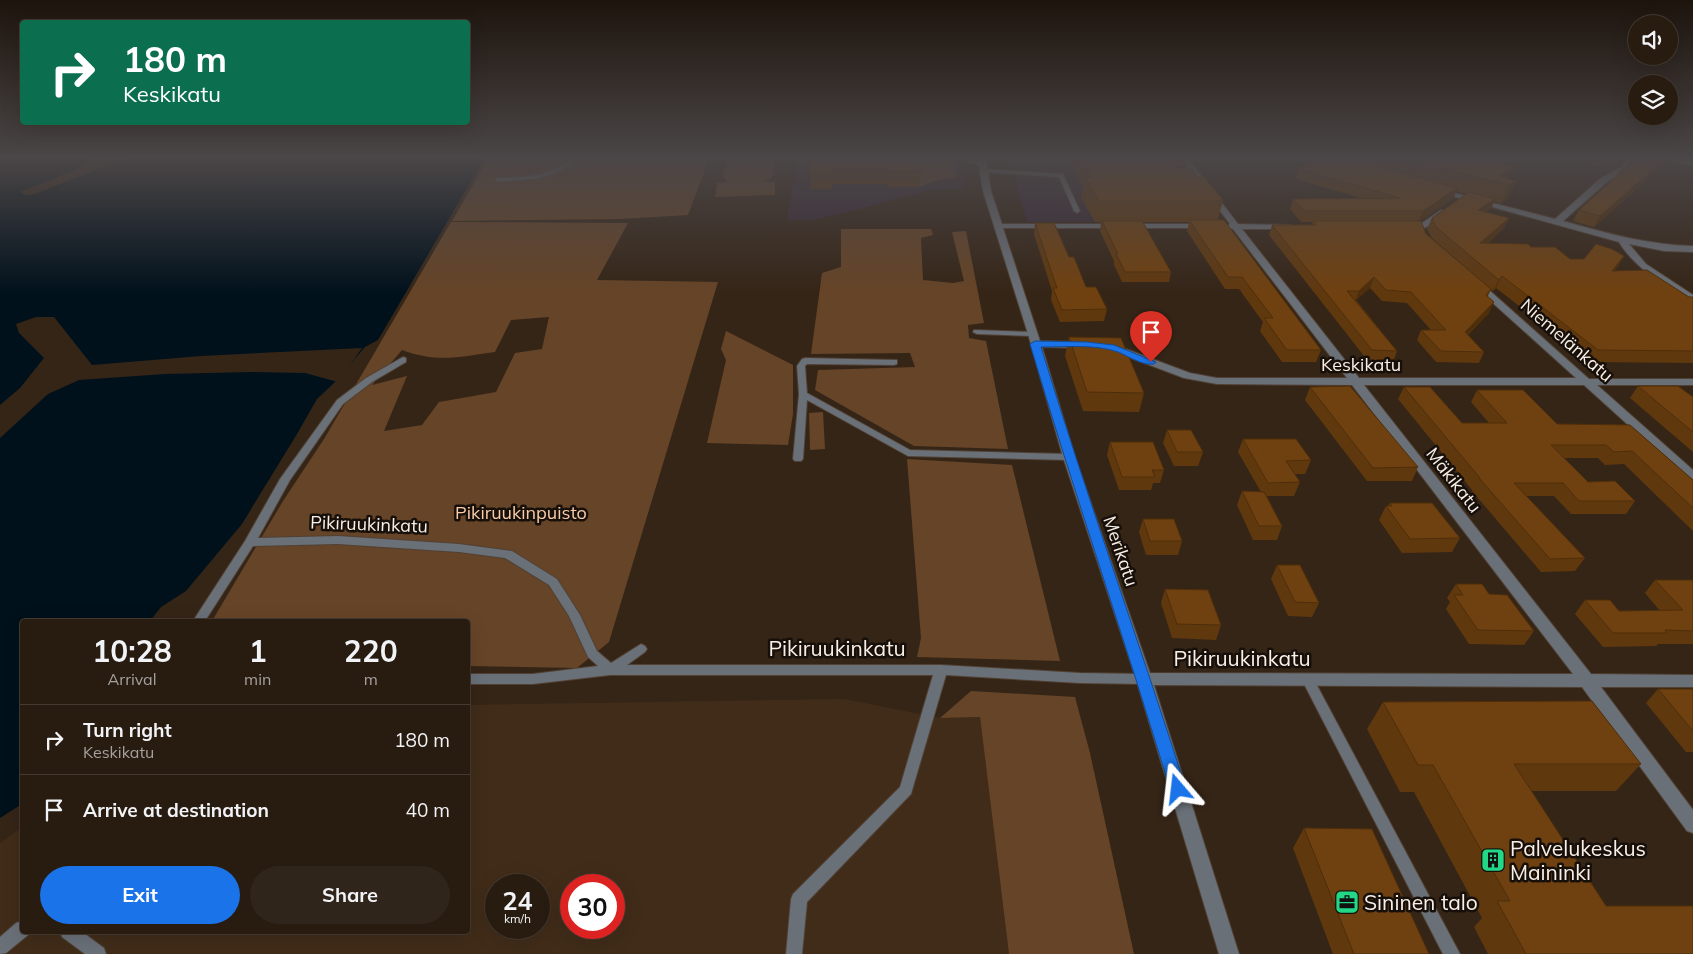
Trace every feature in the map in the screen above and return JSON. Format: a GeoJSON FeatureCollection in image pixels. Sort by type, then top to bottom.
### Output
{"type":"FeatureCollection","features":[{"type":"Feature","properties":{"kind":"street","name":"Merikatu"},"geometry":{"type":"LineString","coordinates":[[992,204],[1069,457],[1144,679],[1229,954]]}},
{"type":"Feature","properties":{"kind":"street","name":"Mäkikatu"},"geometry":{"type":"LineString","coordinates":[[1219,204],[1355,382],[1587,680],[1693,825]]}},
{"type":"Feature","properties":{"kind":"street"},"geometry":{"type":"LineString","coordinates":[[1392,227],[1422,227],[1454,204]]}},
{"type":"Feature","properties":{"kind":"street"},"geometry":{"type":"LineString","coordinates":[[1488,204],[1634,243],[1664,248],[1693,249]]}},
{"type":"Feature","properties":{"kind":"street"},"geometry":{"type":"LineString","coordinates":[[1557,222],[1578,204]]}},
{"type":"Feature","properties":{"kind":"street"},"geometry":{"type":"LineString","coordinates":[[998,226],[1295,226]]}},
{"type":"Feature","properties":{"kind":"street"},"geometry":{"type":"LineString","coordinates":[[1422,227],[1426,240]]}},
{"type":"Feature","properties":{"kind":"street"},"geometry":{"type":"LineString","coordinates":[[1624,240],[1627,251],[1639,263],[1693,299]]}},
{"type":"Feature","properties":{"kind":"street","name":"Niemelänkatu"},"geometry":{"type":"LineString","coordinates":[[1470,279],[1693,477]]}},
{"type":"Feature","properties":{"kind":"street","name":"Keskikatu"},"geometry":{"type":"LineString","coordinates":[[1034,339],[1114,348],[1188,376],[1217,381],[1693,382]]}},
{"type":"Feature","properties":{"kind":"street","name":"Pikiruukinkatu"},"geometry":{"type":"LineString","coordinates":[[1144,679],[1693,681]]}},
{"type":"Feature","properties":{"kind":"lane"},"geometry":{"type":"LineString","coordinates":[[1075,204],[1078,211]]}},
{"type":"Feature","properties":{"kind":"lane"},"geometry":{"type":"LineString","coordinates":[[977,332],[1034,339]]}},
{"type":"Feature","properties":{"kind":"lane"},"geometry":{"type":"LineString","coordinates":[[200,619],[250,542],[285,479],[340,402],[368,380],[403,360]]}},
{"type":"Feature","properties":{"kind":"lane"},"geometry":{"type":"LineString","coordinates":[[798,459],[802,394],[801,366],[805,361],[894,362]]}},
{"type":"Feature","properties":{"kind":"lane"},"geometry":{"type":"LineString","coordinates":[[802,394],[861,429],[908,453],[1069,457]]}},
{"type":"Feature","properties":{"kind":"lane","name":"Pikiruukinkatu"},"geometry":{"type":"LineString","coordinates":[[250,542],[338,540],[459,548],[508,554],[553,582],[574,615],[592,654],[610,670]]}},
{"type":"Feature","properties":{"kind":"lane"},"geometry":{"type":"LineString","coordinates":[[610,670],[641,649]]}},
{"type":"Feature","properties":{"kind":"lane","name":"Pikiruukinkatu"},"geometry":{"type":"LineString","coordinates":[[470,679],[533,679],[610,670],[940,670],[1080,678],[1144,679]]}},
{"type":"Feature","properties":{"kind":"lane"},"geometry":{"type":"LineString","coordinates":[[794,954],[799,899],[906,790],[940,670]]}},
{"type":"Feature","properties":{"kind":"lane"},"geometry":{"type":"LineString","coordinates":[[1308,680],[1452,954]]}},
{"type":"Feature","properties":{"kind":"lane"},"geometry":{"type":"LineString","coordinates":[[0,947],[20,931]]}},
{"type":"Feature","properties":{"kind":"lane"},"geometry":{"type":"LineString","coordinates":[[72,934],[98,954]]}},
{"type":"Feature","properties":{"kind":"shaded area"},"geometry":{"type":"Polygon","coordinates":[[[790,204],[880,204],[812,220],[787,220],[790,204]]]}},
{"type":"Feature","properties":{"kind":"shaded area"},"geometry":{"type":"Polygon","coordinates":[[[1022,204],[1208,204],[1221,222],[1027,222],[1022,204]]]}},
{"type":"Feature","properties":{"kind":"shaded area"},"geometry":{"type":"Polygon","coordinates":[[[844,699],[940,718],[980,717],[1009,954],[0,954],[0,843],[20,828],[20,934],[470,934],[470,705],[844,699]]]}},
{"type":"Feature","properties":{"kind":"green space"},"geometry":{"type":"Polygon","coordinates":[[[462,204],[692,204],[688,215],[621,219],[452,221],[462,204]]]}},
{"type":"Feature","properties":{"kind":"green space","name":"Pikiruukinpuisto"},"geometry":{"type":"Polygon","coordinates":[[[451,222],[628,223],[597,280],[718,282],[609,642],[577,668],[470,666],[470,619],[213,619],[283,501],[324,439],[451,222]],[[549,317],[511,320],[495,352],[437,358],[402,350],[372,385],[407,376],[384,431],[422,425],[439,402],[496,392],[515,353],[542,349],[549,317]]]}},
{"type":"Feature","properties":{"kind":"green space"},"geometry":{"type":"Polygon","coordinates":[[[841,229],[931,229],[933,235],[921,238],[923,280],[953,283],[964,281],[952,232],[966,231],[984,323],[968,325],[969,338],[986,341],[1008,449],[914,446],[815,390],[818,370],[915,367],[910,353],[811,354],[822,273],[841,267],[841,229]]]}},
{"type":"Feature","properties":{"kind":"green space"},"geometry":{"type":"Polygon","coordinates":[[[726,331],[793,365],[793,414],[788,445],[707,443],[726,360],[721,349],[726,331]]]}},
{"type":"Feature","properties":{"kind":"green space"},"geometry":{"type":"Polygon","coordinates":[[[823,412],[825,449],[810,450],[809,413],[823,412]]]}},
{"type":"Feature","properties":{"kind":"green space"},"geometry":{"type":"Polygon","coordinates":[[[907,459],[1012,465],[1060,661],[917,657],[921,638],[907,459]]]}},
{"type":"Feature","properties":{"kind":"green space"},"geometry":{"type":"Polygon","coordinates":[[[971,691],[1075,697],[1090,753],[1134,954],[1009,954],[980,717],[940,718],[971,691]]]}},
{"type":"Feature","properties":{"kind":"water"},"geometry":{"type":"Polygon","coordinates":[[[0,204],[458,204],[378,340],[365,347],[333,384],[317,399],[242,524],[186,591],[161,607],[152,619],[20,619],[20,805],[0,818],[0,204]]]}},
{"type":"Feature","properties":{"kind":"pier"},"geometry":{"type":"Polygon","coordinates":[[[36,317],[54,317],[92,365],[201,356],[362,348],[338,382],[305,373],[251,372],[165,374],[79,380],[48,394],[0,438],[0,405],[20,388],[44,358],[19,333],[16,324],[36,317]]]}},
{"type":"Feature","properties":{"kind":"building"},"geometry":{"type":"Polygon","coordinates":[[[1298,204],[1434,204],[1423,211],[1305,211],[1298,204]]]}},
{"type":"Feature","properties":{"kind":"building"},"geometry":{"type":"Polygon","coordinates":[[[1453,204],[1488,204],[1478,210],[1509,218],[1480,243],[1528,244],[1531,247],[1555,247],[1570,259],[1584,259],[1596,244],[1612,249],[1624,256],[1612,271],[1647,270],[1689,297],[1693,297],[1693,351],[1598,350],[1502,276],[1499,280],[1436,227],[1432,218],[1453,204]]]}},
{"type":"Feature","properties":{"kind":"building"},"geometry":{"type":"Polygon","coordinates":[[[1586,204],[1614,204],[1600,216],[1579,210],[1586,204]]]}},
{"type":"Feature","properties":{"kind":"building"},"geometry":{"type":"Polygon","coordinates":[[[1189,220],[1224,220],[1321,350],[1287,350],[1264,318],[1273,318],[1242,277],[1228,277],[1189,220]]]}},
{"type":"Feature","properties":{"kind":"building"},"geometry":{"type":"Polygon","coordinates":[[[1102,221],[1142,221],[1171,272],[1125,272],[1102,221]]]}},
{"type":"Feature","properties":{"kind":"building"},"geometry":{"type":"Polygon","coordinates":[[[1313,221],[1421,221],[1426,234],[1491,289],[1486,295],[1494,302],[1465,332],[1484,352],[1441,351],[1421,330],[1446,330],[1411,292],[1386,290],[1374,277],[1359,291],[1347,291],[1397,351],[1372,350],[1272,225],[1316,225],[1313,221]]]}},
{"type":"Feature","properties":{"kind":"building"},"geometry":{"type":"Polygon","coordinates":[[[1035,223],[1054,223],[1069,257],[1074,257],[1086,287],[1096,287],[1107,309],[1062,310],[1053,288],[1057,288],[1035,223]]]}},
{"type":"Feature","properties":{"kind":"building"},"geometry":{"type":"Polygon","coordinates":[[[1069,337],[1121,338],[1144,393],[1087,392],[1069,337]]]}},
{"type":"Feature","properties":{"kind":"building"},"geometry":{"type":"Polygon","coordinates":[[[1350,386],[1418,467],[1373,468],[1310,387],[1350,386]]]}},
{"type":"Feature","properties":{"kind":"building"},"geometry":{"type":"Polygon","coordinates":[[[1638,386],[1678,386],[1693,397],[1693,432],[1638,386]]]}},
{"type":"Feature","properties":{"kind":"building"},"geometry":{"type":"Polygon","coordinates":[[[1404,387],[1430,387],[1462,423],[1507,423],[1477,390],[1523,390],[1557,424],[1630,425],[1693,480],[1693,508],[1632,451],[1614,452],[1606,445],[1551,445],[1588,482],[1615,481],[1635,501],[1579,501],[1563,483],[1514,483],[1585,558],[1550,559],[1479,478],[1404,387]]]}},
{"type":"Feature","properties":{"kind":"building"},"geometry":{"type":"Polygon","coordinates":[[[1167,430],[1191,430],[1203,452],[1177,452],[1167,430]]]}},
{"type":"Feature","properties":{"kind":"building"},"geometry":{"type":"Polygon","coordinates":[[[1243,439],[1296,439],[1311,460],[1286,461],[1300,482],[1268,483],[1243,439]]]}},
{"type":"Feature","properties":{"kind":"building"},"geometry":{"type":"Polygon","coordinates":[[[1110,442],[1153,442],[1164,470],[1152,470],[1155,477],[1122,477],[1110,442]]]}},
{"type":"Feature","properties":{"kind":"building"},"geometry":{"type":"Polygon","coordinates":[[[1242,491],[1264,492],[1282,526],[1259,526],[1242,491]]]}},
{"type":"Feature","properties":{"kind":"building"},"geometry":{"type":"Polygon","coordinates":[[[1390,503],[1432,503],[1460,538],[1410,539],[1386,506],[1392,506],[1390,503]]]}},
{"type":"Feature","properties":{"kind":"building"},"geometry":{"type":"Polygon","coordinates":[[[1143,519],[1174,519],[1182,541],[1150,541],[1143,519]]]}},
{"type":"Feature","properties":{"kind":"building"},"geometry":{"type":"Polygon","coordinates":[[[1277,565],[1300,565],[1319,603],[1295,602],[1277,565]]]}},
{"type":"Feature","properties":{"kind":"building"},"geometry":{"type":"Polygon","coordinates":[[[1655,580],[1693,580],[1693,631],[1665,630],[1667,633],[1613,633],[1585,600],[1610,600],[1619,611],[1683,610],[1655,580]]]}},
{"type":"Feature","properties":{"kind":"building"},"geometry":{"type":"Polygon","coordinates":[[[1456,584],[1482,584],[1489,594],[1507,595],[1534,631],[1478,630],[1454,595],[1463,595],[1456,584]]]}},
{"type":"Feature","properties":{"kind":"building"},"geometry":{"type":"Polygon","coordinates":[[[1165,589],[1208,590],[1221,625],[1177,624],[1165,589]]]}},
{"type":"Feature","properties":{"kind":"building"},"geometry":{"type":"Polygon","coordinates":[[[1658,689],[1693,689],[1693,731],[1658,689]]]}},
{"type":"Feature","properties":{"kind":"building"},"geometry":{"type":"Polygon","coordinates":[[[1592,701],[1641,764],[1514,764],[1606,906],[1693,906],[1693,954],[1526,954],[1497,901],[1510,901],[1433,765],[1418,765],[1383,702],[1592,701]]]}},
{"type":"Feature","properties":{"kind":"building"},"geometry":{"type":"Polygon","coordinates":[[[1304,828],[1372,829],[1429,954],[1354,954],[1304,828]]]}},
{"type":"Feature","properties":{"kind":"place","name":"Palvelukeskus Maininki"},"geometry":{"type":"Point","coordinates":[1493,860]}},
{"type":"Feature","properties":{"kind":"place","name":"Sininen talo"},"geometry":{"type":"Point","coordinates":[1347,902]}},
{"type":"Feature","properties":{"kind":"route"},"geometry":{"type":"LineString","coordinates":[[1151,362],[1114,348],[1087,345],[1035,344],[1069,457],[1144,679],[1178,789]]}}]}
